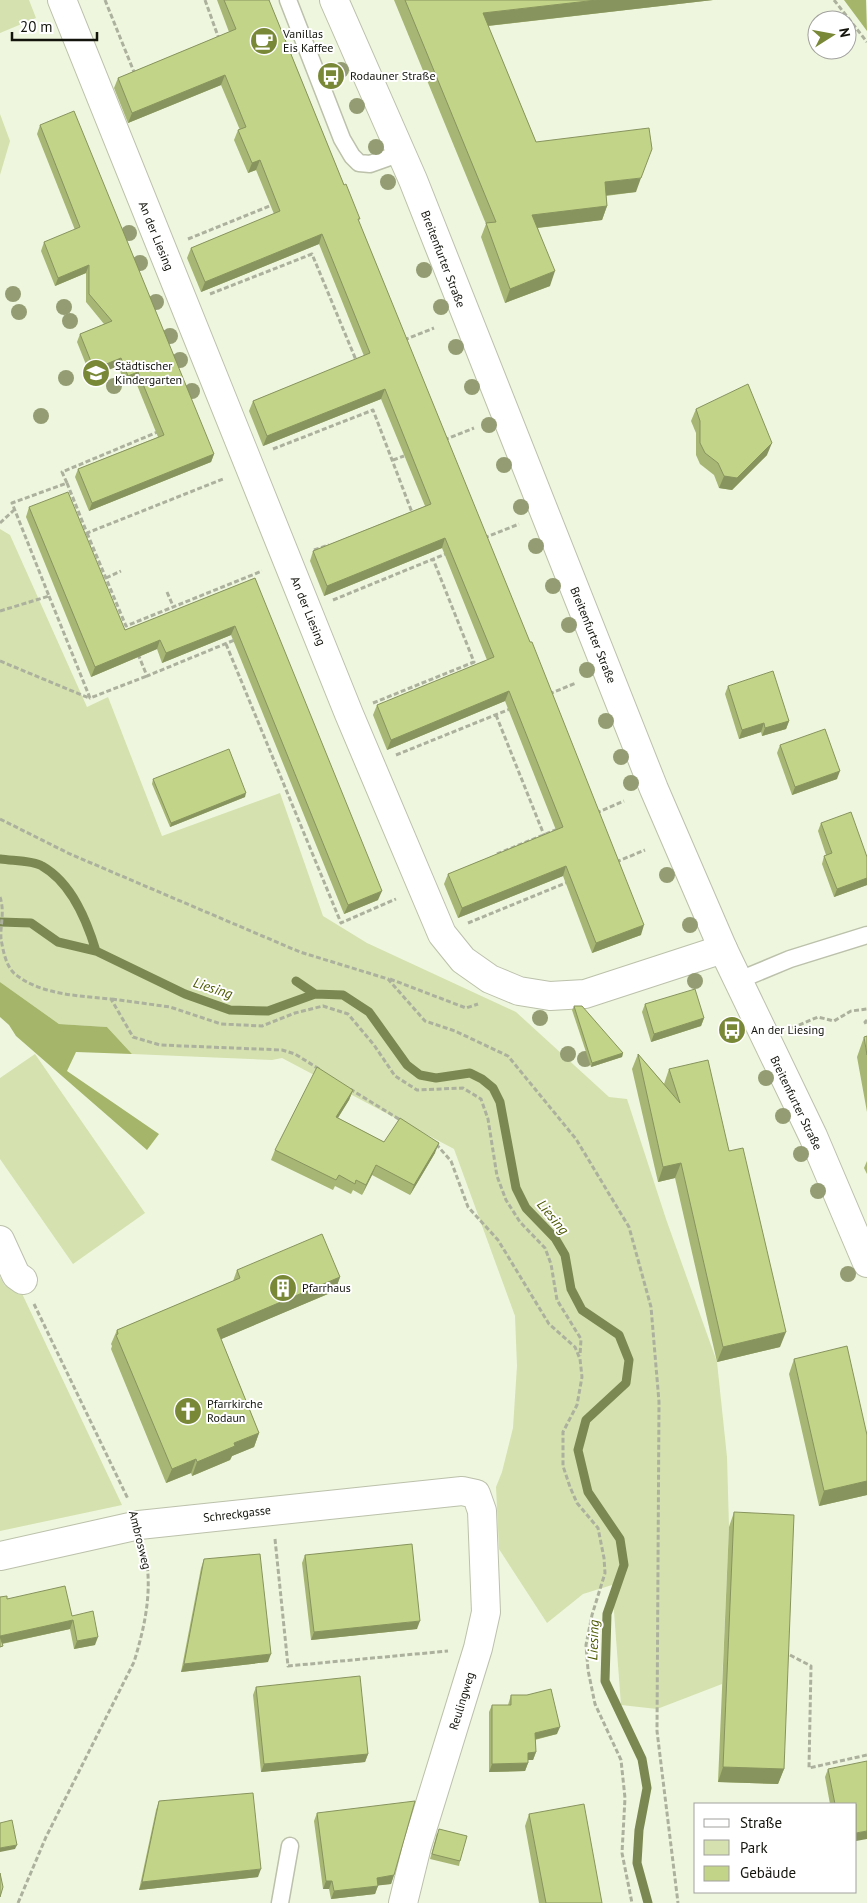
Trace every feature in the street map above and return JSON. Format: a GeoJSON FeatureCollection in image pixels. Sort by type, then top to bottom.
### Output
{"type":"FeatureCollection","features":[{"type":"Feature","properties":{"kind":"street","name":"An der Liesing"},"geometry":{"type":"LineString","coordinates":[[62,0],[370,765],[442,934],[463,960],[490,979],[519,992],[550,996],[585,994],[723,949]]}},
{"type":"Feature","properties":{"kind":"street","name":"Breitenfurter Straße"},"geometry":{"type":"LineString","coordinates":[[334,0],[401,153],[650,780],[737,982],[813,1136],[867,1264]]}},
{"type":"Feature","properties":{"kind":"street"},"geometry":{"type":"LineString","coordinates":[[0,1240],[16,1275],[23,1280]]}},
{"type":"Feature","properties":{"kind":"street","name":"Schreckgasse"},"geometry":{"type":"LineString","coordinates":[[0,1556],[139,1525],[462,1491],[476,1494]]}},
{"type":"Feature","properties":{"kind":"street","name":"Reulingweg"},"geometry":{"type":"LineString","coordinates":[[403,1903],[427,1812],[478,1648],[486,1612],[482,1510],[476,1494]]}},
{"type":"Feature","properties":{"kind":"lane"},"geometry":{"type":"LineString","coordinates":[[288,0],[342,139],[352,156],[359,163],[370,164],[401,153]]}},
{"type":"Feature","properties":{"kind":"lane"},"geometry":{"type":"LineString","coordinates":[[737,982],[790,960],[867,935]]}},
{"type":"Feature","properties":{"kind":"lane"},"geometry":{"type":"LineString","coordinates":[[280,1903],[290,1846]]}},
{"type":"Feature","properties":{"kind":"path"},"geometry":{"type":"LineString","coordinates":[[106,0],[134,72]]}},
{"type":"Feature","properties":{"kind":"path"},"geometry":{"type":"LineString","coordinates":[[205,0],[220,38],[211,42]]}},
{"type":"Feature","properties":{"kind":"path"},"geometry":{"type":"LineString","coordinates":[[834,0],[867,42]]}},
{"type":"Feature","properties":{"kind":"path"},"geometry":{"type":"LineString","coordinates":[[128,74],[142,69]]}},
{"type":"Feature","properties":{"kind":"path"},"geometry":{"type":"LineString","coordinates":[[190,238],[279,202]]}},
{"type":"Feature","properties":{"kind":"path"},"geometry":{"type":"LineString","coordinates":[[209,295],[312,254],[356,360]]}},
{"type":"Feature","properties":{"kind":"path"},"geometry":{"type":"LineString","coordinates":[[399,342],[434,328]]}},
{"type":"Feature","properties":{"kind":"path"},"geometry":{"type":"LineString","coordinates":[[347,363],[364,356]]}},
{"type":"Feature","properties":{"kind":"path"},"geometry":{"type":"LineString","coordinates":[[87,533],[373,410],[414,514],[405,518]]}},
{"type":"Feature","properties":{"kind":"path"},"geometry":{"type":"LineString","coordinates":[[441,441],[474,428]]}},
{"type":"Feature","properties":{"kind":"path"},"geometry":{"type":"LineString","coordinates":[[130,634],[62,472],[161,430]]}},
{"type":"Feature","properties":{"kind":"path"},"geometry":{"type":"LineString","coordinates":[[393,460],[404,456]]}},
{"type":"Feature","properties":{"kind":"path"},"geometry":{"type":"LineString","coordinates":[[67,483],[12,503],[90,698]]}},
{"type":"Feature","properties":{"kind":"path"},"geometry":{"type":"LineString","coordinates":[[0,523],[14,510]]}},
{"type":"Feature","properties":{"kind":"path"},"geometry":{"type":"LineString","coordinates":[[478,541],[544,514]]}},
{"type":"Feature","properties":{"kind":"path"},"geometry":{"type":"LineString","coordinates":[[126,626],[287,560],[332,544]]}},
{"type":"Feature","properties":{"kind":"path"},"geometry":{"type":"LineString","coordinates":[[334,599],[451,552]]}},
{"type":"Feature","properties":{"kind":"path"},"geometry":{"type":"LineString","coordinates":[[376,702],[474,662],[433,559]]}},
{"type":"Feature","properties":{"kind":"path"},"geometry":{"type":"LineString","coordinates":[[106,578],[121,571]]}},
{"type":"Feature","properties":{"kind":"path"},"geometry":{"type":"LineString","coordinates":[[167,592],[173,606]]}},
{"type":"Feature","properties":{"kind":"path"},"geometry":{"type":"LineString","coordinates":[[0,611],[49,596]]}},
{"type":"Feature","properties":{"kind":"path"},"geometry":{"type":"LineString","coordinates":[[0,661],[90,698],[244,636]]}},
{"type":"Feature","properties":{"kind":"path"},"geometry":{"type":"LineString","coordinates":[[226,644],[341,923],[422,889]]}},
{"type":"Feature","properties":{"kind":"path"},"geometry":{"type":"LineString","coordinates":[[136,651],[147,676]]}},
{"type":"Feature","properties":{"kind":"path"},"geometry":{"type":"LineString","coordinates":[[540,697],[576,683]]}},
{"type":"Feature","properties":{"kind":"path"},"geometry":{"type":"LineString","coordinates":[[370,765],[514,708]]}},
{"type":"Feature","properties":{"kind":"path"},"geometry":{"type":"LineString","coordinates":[[496,715],[544,834]]}},
{"type":"Feature","properties":{"kind":"path"},"geometry":{"type":"LineString","coordinates":[[589,816],[624,802]]}},
{"type":"Feature","properties":{"kind":"path"},"geometry":{"type":"LineString","coordinates":[[0,819],[70,854],[300,952],[388,979],[466,1008],[519,992]]}},
{"type":"Feature","properties":{"kind":"path"},"geometry":{"type":"LineString","coordinates":[[491,856],[562,827]]}},
{"type":"Feature","properties":{"kind":"path"},"geometry":{"type":"LineString","coordinates":[[610,864],[645,850]]}},
{"type":"Feature","properties":{"kind":"path"},"geometry":{"type":"LineString","coordinates":[[468,923],[574,879]]}},
{"type":"Feature","properties":{"kind":"path"},"geometry":{"type":"LineString","coordinates":[[0,897],[3,906],[0,935],[4,954],[14,974],[34,984],[70,994],[170,1007],[221,1024],[262,1026],[295,1013],[323,1006],[348,1014],[374,1045],[395,1076],[417,1090],[463,1088],[481,1099],[488,1119],[497,1176],[506,1200],[520,1222],[545,1248],[551,1264],[557,1300],[581,1340],[580,1359],[582,1377],[577,1405],[563,1432],[564,1466],[577,1503],[598,1528],[604,1558],[605,1574],[592,1615],[586,1645],[588,1670],[595,1704],[621,1760],[625,1798],[622,1853],[632,1903]]}},
{"type":"Feature","properties":{"kind":"path"},"geometry":{"type":"LineString","coordinates":[[388,979],[425,1021],[455,1032],[508,1056],[576,1139],[629,1227],[651,1307],[659,1402],[658,1731],[678,1903]]}},
{"type":"Feature","properties":{"kind":"path"},"geometry":{"type":"LineString","coordinates":[[111,999],[133,1037],[160,1045],[282,1050],[295,1054],[327,1074]]}},
{"type":"Feature","properties":{"kind":"path"},"geometry":{"type":"LineString","coordinates":[[804,1022],[818,1017],[838,1021],[851,1012],[867,1009]]}},
{"type":"Feature","properties":{"kind":"path"},"geometry":{"type":"LineString","coordinates":[[867,1020],[865,1022],[867,1026]]}},
{"type":"Feature","properties":{"kind":"path"},"geometry":{"type":"LineString","coordinates":[[343,1084],[408,1125]]}},
{"type":"Feature","properties":{"kind":"path"},"geometry":{"type":"LineString","coordinates":[[432,1140],[451,1161],[468,1207],[498,1240],[550,1324],[575,1346],[580,1359]]}},
{"type":"Feature","properties":{"kind":"path","name":"Ambrosweg"},"geometry":{"type":"LineString","coordinates":[[18,1903],[46,1837],[134,1662],[142,1636],[148,1602],[149,1574],[139,1525],[131,1505],[23,1280]]}},
{"type":"Feature","properties":{"kind":"path"},"geometry":{"type":"LineString","coordinates":[[272,1510],[288,1666],[478,1648]]}},
{"type":"Feature","properties":{"kind":"path"},"geometry":{"type":"LineString","coordinates":[[790,1656],[811,1666],[809,1768],[867,1755]]}},
{"type":"Feature","properties":{"kind":"green space"},"geometry":{"type":"Polygon","coordinates":[[[0,0],[29,0],[36,18],[0,33],[0,0]]]}},
{"type":"Feature","properties":{"kind":"green space"},"geometry":{"type":"Polygon","coordinates":[[[844,0],[866,0],[867,31],[857,18],[857,10],[851,10],[844,0]]]}},
{"type":"Feature","properties":{"kind":"green space"},"geometry":{"type":"Polygon","coordinates":[[[0,114],[10,141],[0,175],[0,114]]]}},
{"type":"Feature","properties":{"kind":"green space"},"geometry":{"type":"Polygon","coordinates":[[[0,529],[10,535],[87,707],[108,697],[162,836],[280,793],[323,916],[367,943],[516,1012],[609,1097],[627,1099],[666,1219],[717,1362],[727,1457],[729,1527],[722,1684],[657,1709],[621,1705],[612,1585],[583,1594],[547,1623],[499,1549],[496,1487],[502,1472],[513,1428],[517,1366],[515,1316],[454,1149],[282,1058],[272,1060],[132,1054],[107,1027],[59,1024],[0,982],[0,529]]]}},
{"type":"Feature","properties":{"kind":"green space"},"geometry":{"type":"Polygon","coordinates":[[[0,982],[59,1024],[107,1027],[132,1054],[76,1052],[67,1071],[159,1134],[147,1150],[16,1036],[9,1025],[0,1017],[0,982]]]}},
{"type":"Feature","properties":{"kind":"green space"},"geometry":{"type":"Polygon","coordinates":[[[35,1054],[145,1213],[73,1264],[0,1159],[0,1078],[35,1054]]]}},
{"type":"Feature","properties":{"kind":"green space"},"geometry":{"type":"Polygon","coordinates":[[[0,1277],[5,1286],[17,1283],[122,1505],[0,1531],[0,1277]]]}},
{"type":"Feature","properties":{"kind":"building"},"geometry":{"type":"Polygon","coordinates":[[[224,0],[269,0],[344,185],[346,184],[360,219],[358,219],[530,642],[532,642],[644,925],[596,943],[566,866],[462,908],[448,874],[563,827],[509,691],[391,740],[377,705],[494,657],[445,538],[327,586],[313,551],[431,504],[385,389],[267,436],[253,401],[370,353],[322,234],[205,282],[191,248],[280,211],[260,160],[252,163],[238,130],[246,127],[225,75],[132,113],[118,78],[236,29],[224,0]]]}},
{"type":"Feature","properties":{"kind":"building"},"geometry":{"type":"Polygon","coordinates":[[[405,0],[597,0],[483,13],[536,142],[649,128],[652,149],[641,178],[605,182],[607,206],[532,215],[555,271],[510,289],[486,223],[496,222],[405,0]]]}},
{"type":"Feature","properties":{"kind":"building"},"geometry":{"type":"Polygon","coordinates":[[[74,111],[214,454],[92,503],[78,469],[164,435],[138,372],[128,376],[121,358],[94,369],[80,334],[112,321],[89,294],[89,265],[58,278],[44,242],[80,227],[40,125],[74,111]]]}},
{"type":"Feature","properties":{"kind":"building"},"geometry":{"type":"Polygon","coordinates":[[[748,384],[772,443],[737,478],[724,476],[718,463],[705,453],[700,443],[700,421],[696,409],[748,384]]]}},
{"type":"Feature","properties":{"kind":"building"},"geometry":{"type":"Polygon","coordinates":[[[68,492],[125,630],[255,578],[382,891],[348,905],[235,626],[166,653],[160,640],[95,667],[29,507],[68,492]]]}},
{"type":"Feature","properties":{"kind":"building"},"geometry":{"type":"Polygon","coordinates":[[[773,671],[789,721],[765,728],[764,723],[742,730],[728,686],[773,671]]]}},
{"type":"Feature","properties":{"kind":"building"},"geometry":{"type":"Polygon","coordinates":[[[825,729],[840,771],[795,787],[780,745],[825,729]]]}},
{"type":"Feature","properties":{"kind":"building"},"geometry":{"type":"Polygon","coordinates":[[[229,749],[246,793],[171,823],[153,779],[229,749]]]}},
{"type":"Feature","properties":{"kind":"building"},"geometry":{"type":"Polygon","coordinates":[[[851,812],[867,857],[867,878],[837,889],[824,856],[832,853],[821,823],[851,812]]]}},
{"type":"Feature","properties":{"kind":"building"},"geometry":{"type":"Polygon","coordinates":[[[695,989],[704,1018],[654,1034],[645,1004],[695,989]]]}},
{"type":"Feature","properties":{"kind":"building"},"geometry":{"type":"Polygon","coordinates":[[[574,1006],[582,1006],[623,1053],[592,1063],[574,1006]]]}},
{"type":"Feature","properties":{"kind":"building"},"geometry":{"type":"Polygon","coordinates":[[[867,1036],[867,1055],[864,1037],[867,1036]]]}},
{"type":"Feature","properties":{"kind":"building"},"geometry":{"type":"Polygon","coordinates":[[[638,1054],[680,1103],[669,1069],[708,1060],[729,1151],[743,1148],[786,1332],[723,1347],[681,1163],[663,1167],[638,1054]]]}},
{"type":"Feature","properties":{"kind":"building"},"geometry":{"type":"Polygon","coordinates":[[[317,1067],[353,1090],[336,1117],[384,1142],[400,1118],[439,1143],[414,1185],[376,1165],[366,1185],[356,1180],[355,1184],[339,1175],[336,1180],[275,1150],[317,1067]]]}},
{"type":"Feature","properties":{"kind":"building"},"geometry":{"type":"Polygon","coordinates":[[[322,1234],[340,1277],[217,1329],[259,1433],[234,1443],[235,1446],[197,1462],[196,1459],[172,1469],[116,1335],[118,1334],[117,1330],[240,1278],[237,1270],[322,1234]]]}},
{"type":"Feature","properties":{"kind":"building"},"geometry":{"type":"Polygon","coordinates":[[[847,1346],[867,1435],[867,1481],[824,1491],[794,1359],[847,1346]]]}},
{"type":"Feature","properties":{"kind":"building"},"geometry":{"type":"Polygon","coordinates":[[[734,1512],[794,1515],[784,1769],[723,1767],[734,1512]]]}},
{"type":"Feature","properties":{"kind":"building"},"geometry":{"type":"Polygon","coordinates":[[[412,1544],[420,1621],[314,1632],[305,1555],[412,1544]]]}},
{"type":"Feature","properties":{"kind":"building"},"geometry":{"type":"Polygon","coordinates":[[[260,1554],[271,1654],[184,1664],[204,1559],[260,1554]]]}},
{"type":"Feature","properties":{"kind":"building"},"geometry":{"type":"Polygon","coordinates":[[[65,1586],[72,1616],[93,1611],[98,1637],[77,1641],[73,1620],[0,1636],[0,1597],[7,1596],[7,1599],[65,1586]]]}},
{"type":"Feature","properties":{"kind":"building"},"geometry":{"type":"Polygon","coordinates":[[[0,1636],[3,1646],[0,1647],[0,1636]]]}},
{"type":"Feature","properties":{"kind":"building"},"geometry":{"type":"Polygon","coordinates":[[[360,1676],[368,1754],[264,1764],[256,1687],[360,1676]]]}},
{"type":"Feature","properties":{"kind":"building"},"geometry":{"type":"Polygon","coordinates":[[[551,1689],[560,1727],[535,1733],[536,1752],[528,1753],[528,1763],[492,1764],[492,1705],[511,1705],[511,1695],[527,1695],[551,1689]]]}},
{"type":"Feature","properties":{"kind":"building"},"geometry":{"type":"Polygon","coordinates":[[[867,1761],[867,1831],[857,1833],[857,1803],[835,1803],[828,1769],[867,1761]]]}},
{"type":"Feature","properties":{"kind":"building"},"geometry":{"type":"Polygon","coordinates":[[[253,1793],[261,1869],[142,1882],[159,1801],[253,1793]]]}},
{"type":"Feature","properties":{"kind":"building"},"geometry":{"type":"Polygon","coordinates":[[[415,1801],[394,1875],[377,1878],[378,1886],[334,1891],[332,1881],[326,1881],[317,1813],[415,1801]]]}},
{"type":"Feature","properties":{"kind":"building"},"geometry":{"type":"Polygon","coordinates":[[[584,1804],[602,1903],[546,1903],[529,1814],[584,1804]]]}},
{"type":"Feature","properties":{"kind":"building"},"geometry":{"type":"Polygon","coordinates":[[[12,1820],[17,1845],[0,1848],[0,1823],[12,1820]]]}},
{"type":"Feature","properties":{"kind":"building"},"geometry":{"type":"Polygon","coordinates":[[[439,1829],[467,1836],[460,1861],[432,1854],[439,1829]]]}},
{"type":"Feature","properties":{"kind":"building"},"geometry":{"type":"Polygon","coordinates":[[[0,1873],[3,1887],[0,1897],[0,1873]]]}},
{"type":"Feature","properties":{"kind":"waterway"},"geometry":{"type":"LineString","coordinates":[[0,859],[38,864],[53,873],[70,892],[77,904],[88,927],[96,951]]}},
{"type":"Feature","properties":{"kind":"waterway","name":"Liesing"},"geometry":{"type":"LineString","coordinates":[[0,922],[31,923],[58,942],[96,951],[185,994],[230,1010],[268,1011],[315,994],[343,995],[369,1012],[407,1065],[420,1075],[436,1078],[470,1073],[482,1079],[493,1088],[500,1102],[516,1188],[526,1208],[555,1238],[565,1255],[571,1289],[582,1310],[619,1335],[629,1360],[626,1383],[586,1420],[578,1450],[588,1492],[620,1539],[624,1565],[607,1614],[605,1681],[642,1759],[647,1788],[639,1830],[637,1863],[648,1903]]}},
{"type":"Feature","properties":{"kind":"waterway"},"geometry":{"type":"LineString","coordinates":[[296,981],[315,994]]}},
{"type":"Feature","properties":{"kind":"place","name":"Vanillas Eis Kaffee"},"geometry":{"type":"Point","coordinates":[264,41]}},
{"type":"Feature","properties":{"kind":"place","name":"Rodauner Straße"},"geometry":{"type":"Point","coordinates":[331,76]}},
{"type":"Feature","properties":{"kind":"place","name":"Städtischer Kindergarten"},"geometry":{"type":"Point","coordinates":[96,373]}},
{"type":"Feature","properties":{"kind":"place","name":"An der Liesing"},"geometry":{"type":"Point","coordinates":[732,1030]}},
{"type":"Feature","properties":{"kind":"place","name":"Pfarrhaus"},"geometry":{"type":"Point","coordinates":[283,1288]}},
{"type":"Feature","properties":{"kind":"place","name":"Pfarrkirche Rodaun"},"geometry":{"type":"Point","coordinates":[188,1411]}}]}
